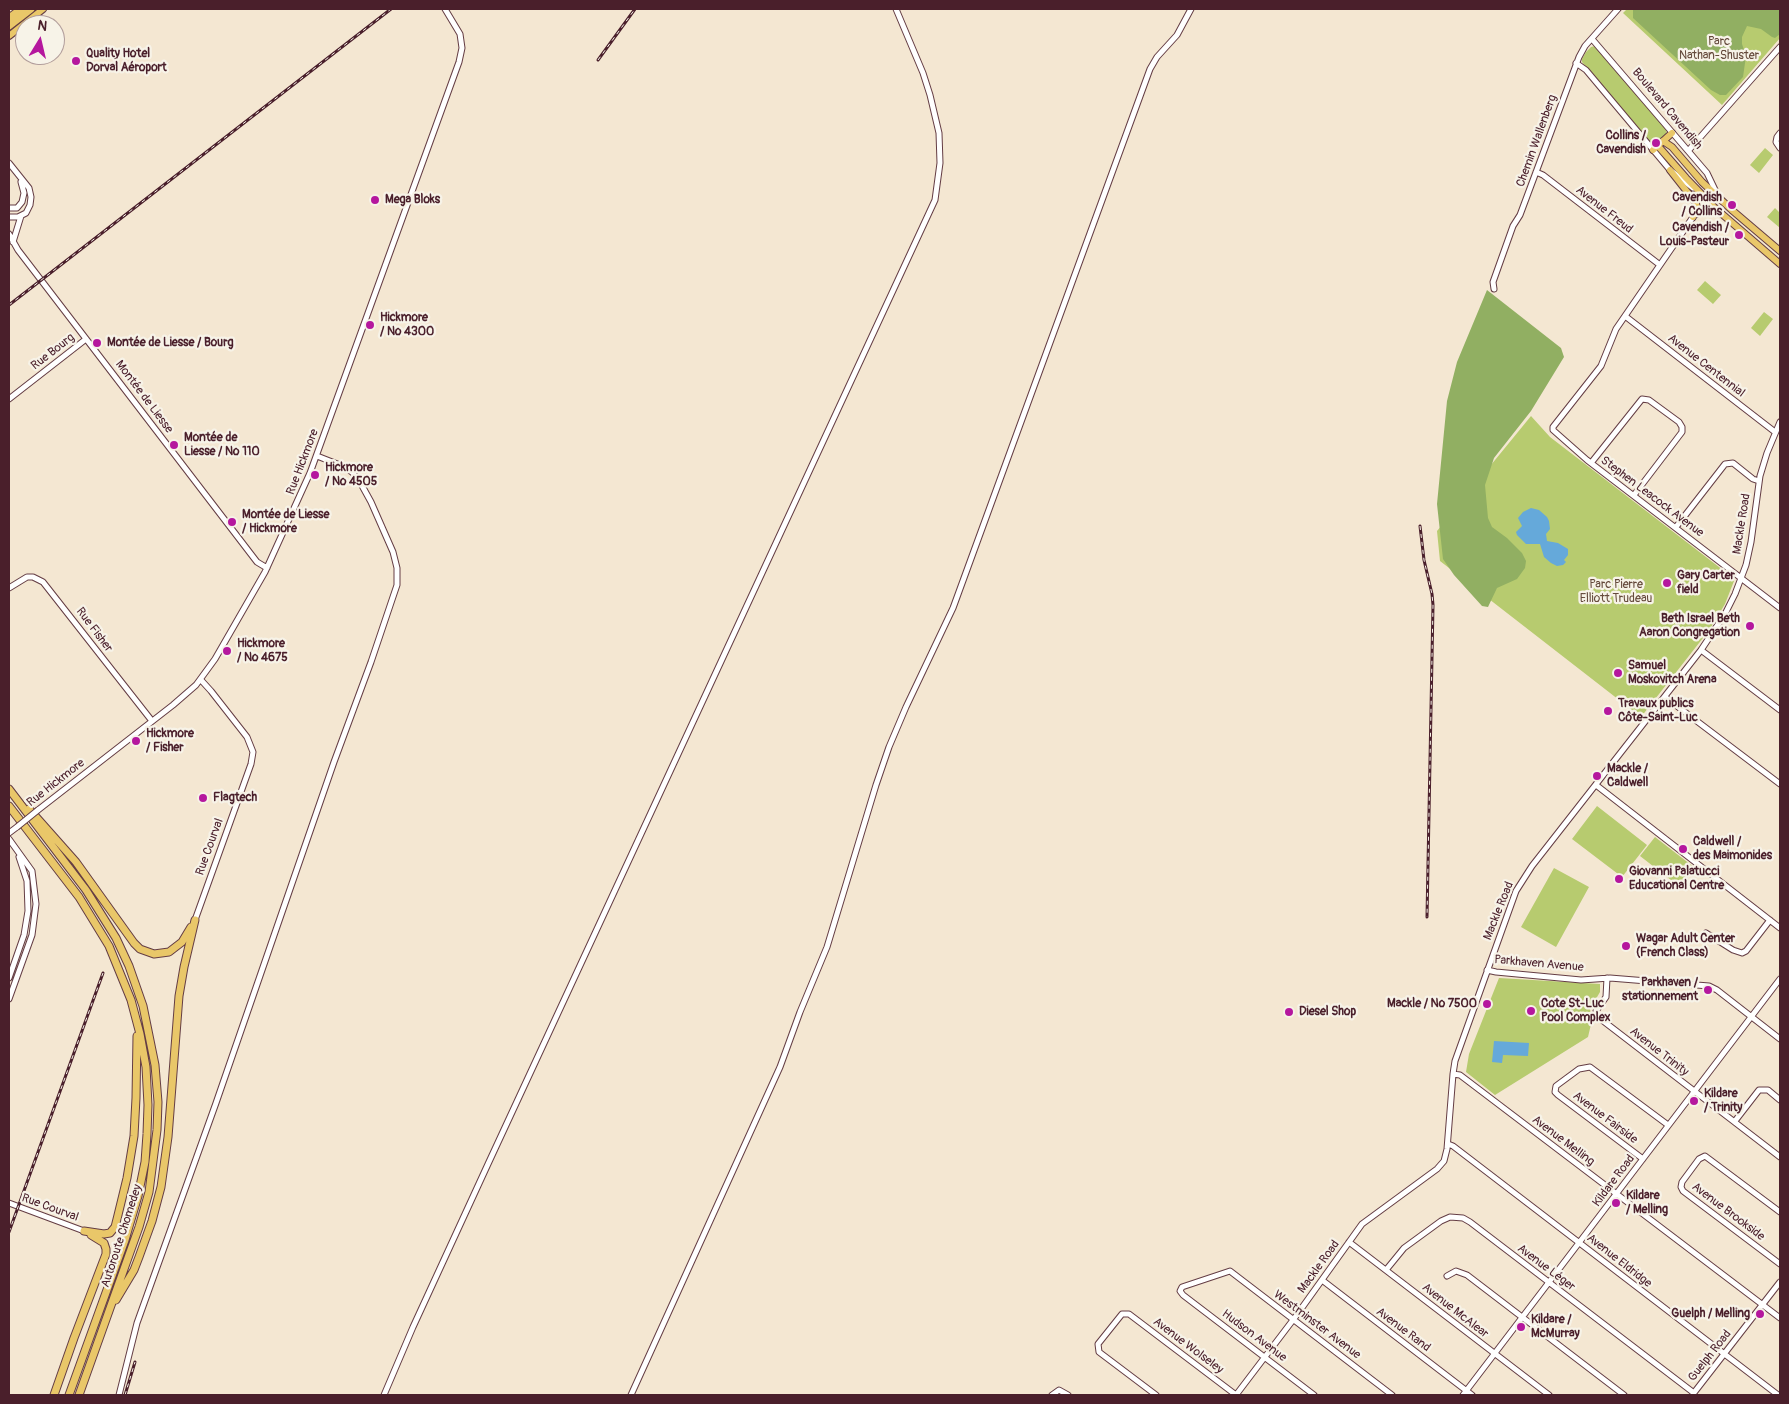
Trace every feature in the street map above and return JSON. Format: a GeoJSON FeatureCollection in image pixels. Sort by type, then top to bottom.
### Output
{"type":"FeatureCollection","features":[{"type":"Feature","properties":{"kind":"highway"},"geometry":{"type":"LineString","coordinates":[[9,18],[20,9]]}},
{"type":"Feature","properties":{"kind":"highway"},"geometry":{"type":"LineString","coordinates":[[9,26],[31,9]]}},
{"type":"Feature","properties":{"kind":"highway"},"geometry":{"type":"LineString","coordinates":[[9,788],[76,862],[140,949],[154,954],[170,952],[182,942],[195,920]]}},
{"type":"Feature","properties":{"kind":"highway","name":"Autoroute Chomedey"},"geometry":{"type":"LineString","coordinates":[[9,788],[86,890],[113,933],[138,989],[152,1042],[156,1075],[158,1111],[153,1172],[142,1220],[79,1395]]}},
{"type":"Feature","properties":{"kind":"highway","name":"Autoroute Chomedey"},"geometry":{"type":"LineString","coordinates":[[9,806],[79,897],[96,923],[120,970],[138,1023],[148,1096],[147,1134],[143,1169],[129,1227],[69,1395]]}},
{"type":"Feature","properties":{"kind":"highway"},"geometry":{"type":"LineString","coordinates":[[107,1315],[134,1270],[152,1221],[161,1187],[168,1136],[179,996],[195,920]]}},
{"type":"Feature","properties":{"kind":"highway"},"geometry":{"type":"LineString","coordinates":[[84,1231],[104,1234],[111,1232],[115,1226],[121,1205],[130,1166],[135,1123],[138,1023]]}},
{"type":"Feature","properties":{"kind":"highway"},"geometry":{"type":"LineString","coordinates":[[54,1395],[106,1254],[104,1243],[84,1231]]}},
{"type":"Feature","properties":{"kind":"main road"},"geometry":{"type":"LineString","coordinates":[[9,36],[43,9]]}},
{"type":"Feature","properties":{"kind":"main road"},"geometry":{"type":"LineString","coordinates":[[1658,146],[1672,133]]}},
{"type":"Feature","properties":{"kind":"main road","name":"Boulevard Cavendish"},"geometry":{"type":"LineString","coordinates":[[1658,146],[1672,147],[1702,182],[1780,251]]}},
{"type":"Feature","properties":{"kind":"main road","name":"Boulevard Cavendish"},"geometry":{"type":"LineString","coordinates":[[1658,146],[1715,208],[1780,264]]}},
{"type":"Feature","properties":{"kind":"main road"},"geometry":{"type":"LineString","coordinates":[[1670,170],[1696,202],[1697,208],[1693,217]]}},
{"type":"Feature","properties":{"kind":"main road"},"geometry":{"type":"LineString","coordinates":[[1693,217],[1704,208],[1715,208]]}},
{"type":"Feature","properties":{"kind":"street","name":"Rue Hickmore"},"geometry":{"type":"LineString","coordinates":[[9,833],[152,721],[201,680],[267,568],[296,508],[317,456],[459,62],[462,48],[460,34],[445,9]]}},
{"type":"Feature","properties":{"kind":"street"},"geometry":{"type":"LineString","coordinates":[[384,1395],[480,1181],[935,200],[940,163],[939,133],[933,104],[923,73],[896,9]]}},
{"type":"Feature","properties":{"kind":"street"},"geometry":{"type":"LineString","coordinates":[[631,1395],[780,1067],[800,1012],[827,948],[889,747],[953,608],[1150,69],[1177,35],[1191,9]]}},
{"type":"Feature","properties":{"kind":"street","name":"Chemin Wallenberg"},"geometry":{"type":"LineString","coordinates":[[1494,289],[1493,282],[1506,244],[1513,226],[1520,215],[1576,63],[1582,50],[1618,9]]}},
{"type":"Feature","properties":{"kind":"street","name":"Boulevard Cavendish"},"geometry":{"type":"LineString","coordinates":[[1592,39],[1709,176],[1718,197]]}},
{"type":"Feature","properties":{"kind":"street"},"geometry":{"type":"LineString","coordinates":[[1688,151],[1780,47]]}},
{"type":"Feature","properties":{"kind":"street","name":"Boulevard Cavendish"},"geometry":{"type":"LineString","coordinates":[[1576,63],[1586,70],[1658,146],[1670,170],[1706,198]]}},
{"type":"Feature","properties":{"kind":"street"},"geometry":{"type":"LineString","coordinates":[[1780,133],[1776,142],[1780,148]]}},
{"type":"Feature","properties":{"kind":"street"},"geometry":{"type":"LineString","coordinates":[[9,163],[28,188],[32,197],[28,209],[21,216],[13,242]]}},
{"type":"Feature","properties":{"kind":"street","name":"Avenue Freud"},"geometry":{"type":"LineString","coordinates":[[1536,172],[1543,175],[1660,265]]}},
{"type":"Feature","properties":{"kind":"street"},"geometry":{"type":"LineString","coordinates":[[9,208],[17,208],[22,202],[24,193],[20,179]]}},
{"type":"Feature","properties":{"kind":"street"},"geometry":{"type":"LineString","coordinates":[[9,217],[21,216]]}},
{"type":"Feature","properties":{"kind":"street"},"geometry":{"type":"LineString","coordinates":[[1625,316],[1693,217]]}},
{"type":"Feature","properties":{"kind":"street","name":"Montée de Liesse"},"geometry":{"type":"LineString","coordinates":[[9,234],[13,242],[86,339],[257,562],[267,568]]}},
{"type":"Feature","properties":{"kind":"street","name":"Stephen Leacock Avenue"},"geometry":{"type":"LineString","coordinates":[[1625,316],[1613,334],[1601,366],[1553,427],[1553,430],[1557,436],[1591,463],[1780,608]]}},
{"type":"Feature","properties":{"kind":"street","name":"Avenue Centennial"},"geometry":{"type":"LineString","coordinates":[[1625,316],[1775,432]]}},
{"type":"Feature","properties":{"kind":"street","name":"Rue Bourg"},"geometry":{"type":"LineString","coordinates":[[9,399],[86,339]]}},
{"type":"Feature","properties":{"kind":"street"},"geometry":{"type":"LineString","coordinates":[[1591,463],[1640,400],[1649,400],[1679,422],[1682,432],[1634,495]]}},
{"type":"Feature","properties":{"kind":"street","name":"Mackle Road"},"geometry":{"type":"LineString","coordinates":[[1236,1395],[1366,1220],[1439,1167],[1445,1158],[1448,1144],[1452,1074],[1458,1052],[1519,884],[1701,650],[1725,614],[1741,578],[1751,542],[1759,481],[1767,453],[1780,422]]}},
{"type":"Feature","properties":{"kind":"street"},"geometry":{"type":"LineString","coordinates":[[119,1395],[137,1323],[397,585],[397,568],[393,552],[360,482],[345,467],[317,456]]}},
{"type":"Feature","properties":{"kind":"street"},"geometry":{"type":"LineString","coordinates":[[1676,527],[1726,463],[1733,464],[1753,479],[1759,481]]}},
{"type":"Feature","properties":{"kind":"street","name":"Rue Fisher"},"geometry":{"type":"LineString","coordinates":[[9,588],[27,577],[33,577],[43,582],[152,721]]}},
{"type":"Feature","properties":{"kind":"street"},"geometry":{"type":"LineString","coordinates":[[1701,650],[1780,710]]}},
{"type":"Feature","properties":{"kind":"street","name":"Rue Courval"},"geometry":{"type":"LineString","coordinates":[[195,920],[251,764],[253,752],[247,737],[201,680]]}},
{"type":"Feature","properties":{"kind":"street"},"geometry":{"type":"LineString","coordinates":[[1665,697],[1780,784]]}},
{"type":"Feature","properties":{"kind":"street"},"geometry":{"type":"LineString","coordinates":[[1596,786],[1780,928]]}},
{"type":"Feature","properties":{"kind":"street"},"geometry":{"type":"LineString","coordinates":[[9,839],[33,874],[36,911],[30,940],[9,999]]}},
{"type":"Feature","properties":{"kind":"street"},"geometry":{"type":"LineString","coordinates":[[9,978],[24,935],[28,911],[26,877],[16,849]]}},
{"type":"Feature","properties":{"kind":"street"},"geometry":{"type":"LineString","coordinates":[[1706,933],[1733,950],[1742,953],[1746,951],[1770,920]]}},
{"type":"Feature","properties":{"kind":"street","name":"Parkhaven Avenue"},"geometry":{"type":"LineString","coordinates":[[1487,970],[1581,980],[1607,978],[1709,986],[1717,990],[1780,1039]]}},
{"type":"Feature","properties":{"kind":"street","name":"Avenue Trinity"},"geometry":{"type":"LineString","coordinates":[[1607,978],[1606,997],[1597,1010],[1596,1015],[1780,1157]]}},
{"type":"Feature","properties":{"kind":"street","name":"Kildare Road"},"geometry":{"type":"LineString","coordinates":[[1465,1393],[1780,979]]}},
{"type":"Feature","properties":{"kind":"street","name":"Avenue Fairside"},"geometry":{"type":"LineString","coordinates":[[1643,1159],[1555,1092],[1556,1086],[1579,1069],[1590,1067],[1668,1126]]}},
{"type":"Feature","properties":{"kind":"street","name":"Avenue Melling"},"geometry":{"type":"LineString","coordinates":[[1452,1074],[1460,1075],[1780,1318]]}},
{"type":"Feature","properties":{"kind":"street"},"geometry":{"type":"LineString","coordinates":[[1735,1122],[1759,1090],[1768,1090],[1780,1100]]}},
{"type":"Feature","properties":{"kind":"street","name":"Avenue Eldridge"},"geometry":{"type":"LineString","coordinates":[[1448,1144],[1778,1395]]}},
{"type":"Feature","properties":{"kind":"street","name":"Avenue Brookside"},"geometry":{"type":"LineString","coordinates":[[1780,1212],[1705,1156],[1701,1156],[1682,1182],[1681,1187],[1683,1191],[1780,1264]]}},
{"type":"Feature","properties":{"kind":"street","name":"Rue Courval"},"geometry":{"type":"LineString","coordinates":[[9,1203],[84,1231]]}},
{"type":"Feature","properties":{"kind":"street","name":"Avenue Léger"},"geometry":{"type":"LineString","coordinates":[[1386,1270],[1404,1248],[1443,1220],[1455,1217],[1470,1222],[1693,1394]]}},
{"type":"Feature","properties":{"kind":"street","name":"Avenue McAlear"},"geometry":{"type":"LineString","coordinates":[[1349,1242],[1549,1395]]}},
{"type":"Feature","properties":{"kind":"street","name":"Hudson Avenue"},"geometry":{"type":"LineString","coordinates":[[1229,1271],[1184,1285],[1181,1289],[1182,1293],[1314,1395]]}},
{"type":"Feature","properties":{"kind":"street","name":"Westminster Avenue"},"geometry":{"type":"LineString","coordinates":[[1229,1271],[1392,1395]]}},
{"type":"Feature","properties":{"kind":"street"},"geometry":{"type":"LineString","coordinates":[[1448,1276],[1452,1272],[1461,1272],[1624,1395]]}},
{"type":"Feature","properties":{"kind":"street","name":"Avenue Rand"},"geometry":{"type":"LineString","coordinates":[[1322,1280],[1465,1393],[1472,1395]]}},
{"type":"Feature","properties":{"kind":"street","name":"Guelph Road"},"geometry":{"type":"LineString","coordinates":[[1693,1394],[1780,1282]]}},
{"type":"Feature","properties":{"kind":"street","name":"Avenue Wolseley"},"geometry":{"type":"LineString","coordinates":[[1156,1395],[1099,1352],[1098,1344],[1125,1312],[1236,1395]]}},
{"type":"Feature","properties":{"kind":"street"},"geometry":{"type":"LineString","coordinates":[[1052,1395],[1059,1390],[1068,1395]]}},
{"type":"Feature","properties":{"kind":"green space","name":"Parc Nathan-Shuster"},"geometry":{"type":"Polygon","coordinates":[[[1627,9],[1780,9],[1780,38],[1722,105],[1623,13],[1627,9]]]}},
{"type":"Feature","properties":{"kind":"green space","name":"Parc Nathan-Shuster"},"geometry":{"type":"Polygon","coordinates":[[[1633,9],[1780,9],[1780,34],[1775,38],[1761,29],[1747,26],[1742,37],[1746,56],[1743,77],[1726,95],[1720,95],[1711,90],[1633,18],[1633,9]]]}},
{"type":"Feature","properties":{"kind":"green space"},"geometry":{"type":"Polygon","coordinates":[[[1595,46],[1667,130],[1666,134],[1654,144],[1651,143],[1582,62],[1586,52],[1595,46]]]}},
{"type":"Feature","properties":{"kind":"green space"},"geometry":{"type":"Polygon","coordinates":[[[1765,148],[1773,155],[1759,173],[1750,165],[1765,148]]]}},
{"type":"Feature","properties":{"kind":"green space"},"geometry":{"type":"Polygon","coordinates":[[[1775,208],[1780,213],[1780,228],[1767,217],[1775,208]]]}},
{"type":"Feature","properties":{"kind":"green space"},"geometry":{"type":"Polygon","coordinates":[[[1705,281],[1721,295],[1713,304],[1697,290],[1705,281]]]}},
{"type":"Feature","properties":{"kind":"green space"},"geometry":{"type":"Polygon","coordinates":[[[1487,290],[1561,348],[1564,357],[1531,411],[1494,458],[1485,485],[1488,518],[1492,527],[1507,538],[1522,553],[1526,561],[1525,568],[1517,579],[1497,588],[1488,607],[1482,606],[1454,575],[1443,559],[1437,504],[1447,401],[1457,362],[1487,290]]]}},
{"type":"Feature","properties":{"kind":"green space"},"geometry":{"type":"Polygon","coordinates":[[[1764,312],[1773,319],[1760,336],[1751,328],[1764,312]]]}},
{"type":"Feature","properties":{"kind":"green space","name":"Parc Pierre Elliott Trudeau"},"geometry":{"type":"Polygon","coordinates":[[[1531,416],[1550,437],[1732,577],[1734,581],[1725,604],[1710,629],[1641,717],[1440,561],[1437,531],[1531,416]]]}},
{"type":"Feature","properties":{"kind":"green space"},"geometry":{"type":"Polygon","coordinates":[[[1597,806],[1647,845],[1622,877],[1572,839],[1597,806]]]}},
{"type":"Feature","properties":{"kind":"green space"},"geometry":{"type":"Polygon","coordinates":[[[1655,837],[1695,868],[1680,887],[1640,856],[1655,837]]]}},
{"type":"Feature","properties":{"kind":"green space"},"geometry":{"type":"Polygon","coordinates":[[[1554,868],[1589,887],[1556,947],[1521,927],[1554,868]]]}},
{"type":"Feature","properties":{"kind":"green space"},"geometry":{"type":"Polygon","coordinates":[[[1499,978],[1600,984],[1600,992],[1590,1009],[1592,1020],[1588,1037],[1495,1095],[1466,1072],[1469,1054],[1499,978]]]}},
{"type":"Feature","properties":{"kind":"water"},"geometry":{"type":"Polygon","coordinates":[[[1531,508],[1539,510],[1549,521],[1550,529],[1546,534],[1547,541],[1558,543],[1568,549],[1568,555],[1564,560],[1566,562],[1563,565],[1557,566],[1544,557],[1540,544],[1526,544],[1517,535],[1516,532],[1522,526],[1518,518],[1523,512],[1531,508]]]}},
{"type":"Feature","properties":{"kind":"water"},"geometry":{"type":"Polygon","coordinates":[[[1494,1041],[1529,1043],[1528,1056],[1503,1055],[1502,1063],[1492,1062],[1494,1041]]]}},
{"type":"Feature","properties":{"kind":"railway"},"geometry":{"type":"LineString","coordinates":[[9,305],[391,9]]}},
{"type":"Feature","properties":{"kind":"railway"},"geometry":{"type":"LineString","coordinates":[[598,60],[635,9]]}},
{"type":"Feature","properties":{"kind":"railway"},"geometry":{"type":"LineString","coordinates":[[1420,526],[1424,560],[1433,605],[1427,917]]}},
{"type":"Feature","properties":{"kind":"railway"},"geometry":{"type":"LineString","coordinates":[[9,1232],[103,973]]}},
{"type":"Feature","properties":{"kind":"railway"},"geometry":{"type":"LineString","coordinates":[[125,1395],[135,1362]]}},
{"type":"Feature","properties":{"kind":"place","name":"Quality Hotel Dorval Aéroport"},"geometry":{"type":"Point","coordinates":[76,61]}},
{"type":"Feature","properties":{"kind":"place","name":"Collins / Cavendish"},"geometry":{"type":"Point","coordinates":[1656,143]}},
{"type":"Feature","properties":{"kind":"place","name":"Mega Bloks"},"geometry":{"type":"Point","coordinates":[375,200]}},
{"type":"Feature","properties":{"kind":"place","name":"Cavendish / Collins"},"geometry":{"type":"Point","coordinates":[1732,205]}},
{"type":"Feature","properties":{"kind":"place","name":"Cavendish / Louis-Pasteur"},"geometry":{"type":"Point","coordinates":[1739,235]}},
{"type":"Feature","properties":{"kind":"place","name":"Hickmore / No 4300"},"geometry":{"type":"Point","coordinates":[370,325]}},
{"type":"Feature","properties":{"kind":"place","name":"Montée de Liesse / Bourg"},"geometry":{"type":"Point","coordinates":[97,343]}},
{"type":"Feature","properties":{"kind":"place","name":"Montée de Liesse / No 110"},"geometry":{"type":"Point","coordinates":[174,445]}},
{"type":"Feature","properties":{"kind":"place","name":"Hickmore / No 4505"},"geometry":{"type":"Point","coordinates":[315,475]}},
{"type":"Feature","properties":{"kind":"place","name":"Montée de Liesse / Hickmore"},"geometry":{"type":"Point","coordinates":[232,522]}},
{"type":"Feature","properties":{"kind":"place","name":"Gary Carter field"},"geometry":{"type":"Point","coordinates":[1667,583]}},
{"type":"Feature","properties":{"kind":"place","name":"Beth Israel Beth Aaron Congregation"},"geometry":{"type":"Point","coordinates":[1750,626]}},
{"type":"Feature","properties":{"kind":"place","name":"Hickmore / No 4675"},"geometry":{"type":"Point","coordinates":[227,651]}},
{"type":"Feature","properties":{"kind":"place","name":"Samuel Moskovitch Arena"},"geometry":{"type":"Point","coordinates":[1618,673]}},
{"type":"Feature","properties":{"kind":"place","name":"Travaux publics Côte-Saint-Luc"},"geometry":{"type":"Point","coordinates":[1608,711]}},
{"type":"Feature","properties":{"kind":"place","name":"Hickmore / Fisher"},"geometry":{"type":"Point","coordinates":[136,741]}},
{"type":"Feature","properties":{"kind":"place","name":"Mackle / Caldwell"},"geometry":{"type":"Point","coordinates":[1597,776]}},
{"type":"Feature","properties":{"kind":"place","name":"Flagtech"},"geometry":{"type":"Point","coordinates":[203,798]}},
{"type":"Feature","properties":{"kind":"place","name":"Caldwell / des Maimonides"},"geometry":{"type":"Point","coordinates":[1683,849]}},
{"type":"Feature","properties":{"kind":"place","name":"Giovanni Palatucci Educational Centre"},"geometry":{"type":"Point","coordinates":[1619,879]}},
{"type":"Feature","properties":{"kind":"place","name":"Wagar Adult Center (French Class)"},"geometry":{"type":"Point","coordinates":[1626,946]}},
{"type":"Feature","properties":{"kind":"place","name":"Parkhaven / stationnement"},"geometry":{"type":"Point","coordinates":[1708,990]}},
{"type":"Feature","properties":{"kind":"place","name":"Mackle / No 7500"},"geometry":{"type":"Point","coordinates":[1487,1004]}},
{"type":"Feature","properties":{"kind":"place","name":"Cote St-Luc Pool Complex"},"geometry":{"type":"Point","coordinates":[1531,1011]}},
{"type":"Feature","properties":{"kind":"place","name":"Diesel Shop"},"geometry":{"type":"Point","coordinates":[1289,1012]}},
{"type":"Feature","properties":{"kind":"place","name":"Kildare / Trinity"},"geometry":{"type":"Point","coordinates":[1694,1101]}},
{"type":"Feature","properties":{"kind":"place","name":"Kildare / Melling"},"geometry":{"type":"Point","coordinates":[1616,1203]}},
{"type":"Feature","properties":{"kind":"place","name":"Guelph / Melling"},"geometry":{"type":"Point","coordinates":[1760,1314]}},
{"type":"Feature","properties":{"kind":"place","name":"Kildare / McMurray"},"geometry":{"type":"Point","coordinates":[1521,1327]}}]}
